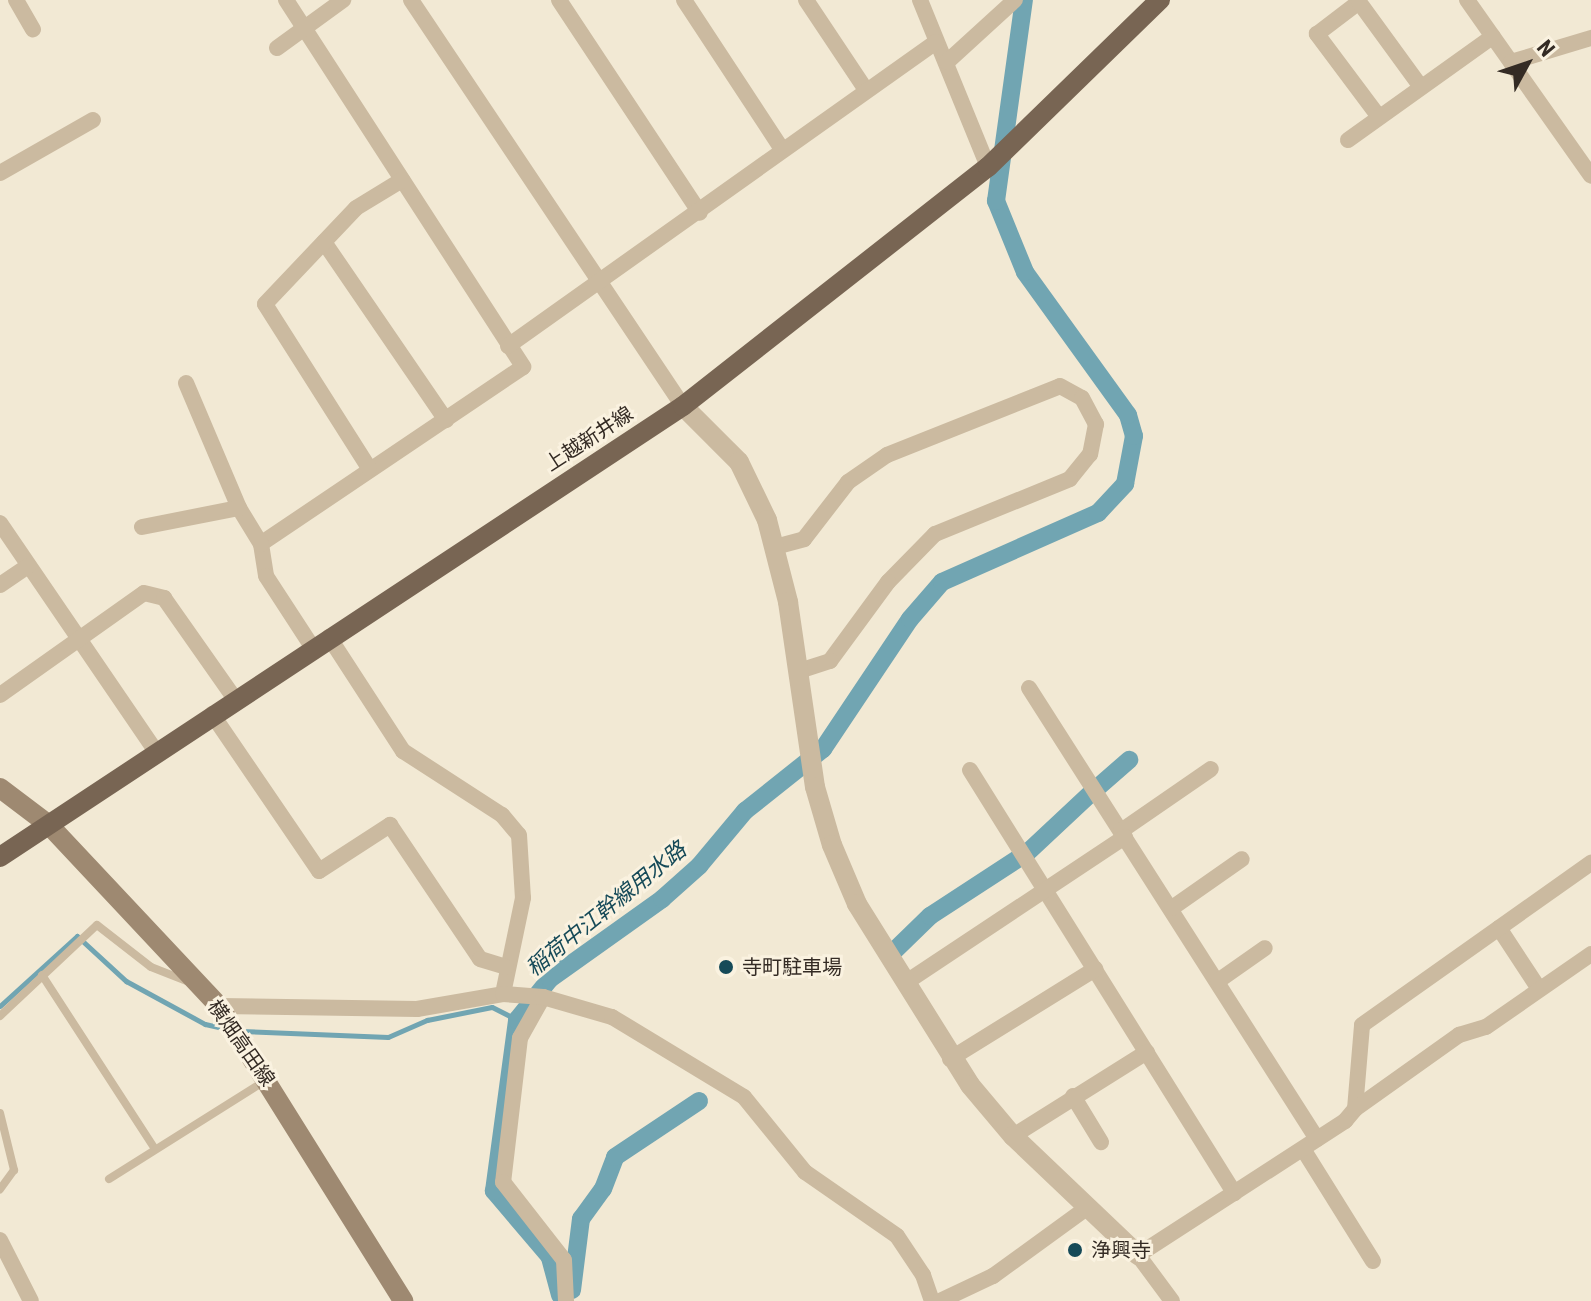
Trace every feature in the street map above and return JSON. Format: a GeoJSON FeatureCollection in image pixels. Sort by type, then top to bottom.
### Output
{"type":"FeatureCollection","features":[{"type":"Feature","properties":{"kind":"main road","name":"上越新井線"},"geometry":{"type":"LineString","coordinates":[[0,857],[212,714],[683,406],[988,167],[1160,0]]}},
{"type":"Feature","properties":{"kind":"main road","name":"横畑高田線"},"geometry":{"type":"LineString","coordinates":[[0,788],[49,825],[219,1006],[403,1301]]}},
{"type":"Feature","properties":{"kind":"street"},"geometry":{"type":"LineString","coordinates":[[16,0],[33,30]]}},
{"type":"Feature","properties":{"kind":"street"},"geometry":{"type":"LineString","coordinates":[[261,544],[369,468],[523,367],[302,30],[286,0]]}},
{"type":"Feature","properties":{"kind":"street"},"geometry":{"type":"LineString","coordinates":[[277,48],[343,0]]}},
{"type":"Feature","properties":{"kind":"street"},"geometry":{"type":"LineString","coordinates":[[411,0],[683,406],[739,462],[775,547],[799,671],[815,787],[832,845],[857,904],[950,1059],[1013,1136],[1138,1255],[1172,1301]]}},
{"type":"Feature","properties":{"kind":"street"},"geometry":{"type":"LineString","coordinates":[[559,0],[700,213]]}},
{"type":"Feature","properties":{"kind":"street"},"geometry":{"type":"LineString","coordinates":[[684,0],[782,149]]}},
{"type":"Feature","properties":{"kind":"street"},"geometry":{"type":"LineString","coordinates":[[806,0],[866,90]]}},
{"type":"Feature","properties":{"kind":"street"},"geometry":{"type":"LineString","coordinates":[[920,0],[988,167]]}},
{"type":"Feature","properties":{"kind":"street"},"geometry":{"type":"LineString","coordinates":[[947,62],[1015,0]]}},
{"type":"Feature","properties":{"kind":"street"},"geometry":{"type":"LineString","coordinates":[[1467,0],[1591,176]]}},
{"type":"Feature","properties":{"kind":"street"},"geometry":{"type":"LineString","coordinates":[[1379,117],[1317,34],[1359,2],[1421,87]]}},
{"type":"Feature","properties":{"kind":"street"},"geometry":{"type":"LineString","coordinates":[[1348,140],[1493,36]]}},
{"type":"Feature","properties":{"kind":"street"},"geometry":{"type":"LineString","coordinates":[[1511,62],[1591,38]]}},
{"type":"Feature","properties":{"kind":"street"},"geometry":{"type":"LineString","coordinates":[[508,346],[603,284],[782,149],[936,42]]}},
{"type":"Feature","properties":{"kind":"street"},"geometry":{"type":"LineString","coordinates":[[0,173],[93,120]]}},
{"type":"Feature","properties":{"kind":"street"},"geometry":{"type":"LineString","coordinates":[[369,468],[265,304],[356,208],[402,180]]}},
{"type":"Feature","properties":{"kind":"street"},"geometry":{"type":"LineString","coordinates":[[324,242],[446,420]]}},
{"type":"Feature","properties":{"kind":"street"},"geometry":{"type":"LineString","coordinates":[[186,383],[239,508],[261,544],[266,576],[403,751],[502,815],[519,835],[523,898],[506,967],[503,994]]}},
{"type":"Feature","properties":{"kind":"street"},"geometry":{"type":"LineString","coordinates":[[775,547],[804,539],[848,482],[887,455],[1060,386],[1082,398],[1096,424],[1090,454],[1070,479],[935,534],[888,582],[830,661],[799,671]]}},
{"type":"Feature","properties":{"kind":"street"},"geometry":{"type":"LineString","coordinates":[[142,527],[239,508]]}},
{"type":"Feature","properties":{"kind":"street"},"geometry":{"type":"LineString","coordinates":[[0,523],[156,752]]}},
{"type":"Feature","properties":{"kind":"street"},"geometry":{"type":"LineString","coordinates":[[0,585],[28,566]]}},
{"type":"Feature","properties":{"kind":"street"},"geometry":{"type":"LineString","coordinates":[[0,695],[144,593],[164,598],[235,699]]}},
{"type":"Feature","properties":{"kind":"street"},"geometry":{"type":"LineString","coordinates":[[1029,688],[1317,1139]]}},
{"type":"Feature","properties":{"kind":"street"},"geometry":{"type":"LineString","coordinates":[[212,714],[319,871],[390,825],[480,959],[506,967]]}},
{"type":"Feature","properties":{"kind":"street"},"geometry":{"type":"LineString","coordinates":[[905,983],[1123,834],[1211,769]]}},
{"type":"Feature","properties":{"kind":"street"},"geometry":{"type":"LineString","coordinates":[[970,770],[1234,1193]]}},
{"type":"Feature","properties":{"kind":"street"},"geometry":{"type":"LineString","coordinates":[[1172,908],[1242,859]]}},
{"type":"Feature","properties":{"kind":"street"},"geometry":{"type":"LineString","coordinates":[[1355,1109],[1362,1025],[1591,863]]}},
{"type":"Feature","properties":{"kind":"street"},"geometry":{"type":"LineString","coordinates":[[1499,928],[1539,989]]}},
{"type":"Feature","properties":{"kind":"street"},"geometry":{"type":"LineString","coordinates":[[1218,981],[1265,948]]}},
{"type":"Feature","properties":{"kind":"street"},"geometry":{"type":"LineString","coordinates":[[1138,1255],[1303,1149],[1459,1035],[1486,1027],[1591,954]]}},
{"type":"Feature","properties":{"kind":"street"},"geometry":{"type":"LineString","coordinates":[[950,1059],[1095,969]]}},
{"type":"Feature","properties":{"kind":"street"},"geometry":{"type":"LineString","coordinates":[[219,1006],[417,1009],[503,994],[543,997],[637,1028],[744,1097],[805,1172],[897,1236],[923,1275],[932,1301]]}},
{"type":"Feature","properties":{"kind":"street"},"geometry":{"type":"LineString","coordinates":[[543,997],[520,1038],[503,1182],[564,1260],[566,1301]]}},
{"type":"Feature","properties":{"kind":"street"},"geometry":{"type":"LineString","coordinates":[[1013,1136],[1147,1052]]}},
{"type":"Feature","properties":{"kind":"street"},"geometry":{"type":"LineString","coordinates":[[1073,1096],[1101,1142]]}},
{"type":"Feature","properties":{"kind":"street"},"geometry":{"type":"LineString","coordinates":[[1303,1149],[1373,1261]]}},
{"type":"Feature","properties":{"kind":"street"},"geometry":{"type":"LineString","coordinates":[[940,1301],[993,1276],[1088,1207]]}},
{"type":"Feature","properties":{"kind":"street"},"geometry":{"type":"LineString","coordinates":[[0,1240],[31,1301]]}},
{"type":"Feature","properties":{"kind":"lane"},"geometry":{"type":"LineString","coordinates":[[0,1016],[97,925],[151,967],[197,985]]}},
{"type":"Feature","properties":{"kind":"lane"},"geometry":{"type":"LineString","coordinates":[[42,975],[155,1149]]}},
{"type":"Feature","properties":{"kind":"lane"},"geometry":{"type":"LineString","coordinates":[[109,1179],[267,1079]]}},
{"type":"Feature","properties":{"kind":"lane"},"geometry":{"type":"LineString","coordinates":[[0,1113],[14,1170],[0,1189]]}},
{"type":"Feature","properties":{"kind":"waterway","name":"稲荷中江幹線用水路"},"geometry":{"type":"LineString","coordinates":[[560,1295],[550,1257],[494,1191],[517,1020],[550,979],[662,899],[699,866],[745,811],[823,749],[910,619],[942,582],[1098,513],[1125,484],[1134,436],[1128,415],[1025,272],[996,201],[1024,0]]}},
{"type":"Feature","properties":{"kind":"waterway"},"geometry":{"type":"LineString","coordinates":[[1097,788],[1129,760]]}},
{"type":"Feature","properties":{"kind":"waterway"},"geometry":{"type":"LineString","coordinates":[[1028,852],[1091,793]]}},
{"type":"Feature","properties":{"kind":"waterway"},"geometry":{"type":"LineString","coordinates":[[893,952],[930,916],[1019,858]]}},
{"type":"Feature","properties":{"kind":"waterway"},"geometry":{"type":"LineString","coordinates":[[0,1006],[77,936],[126,981],[205,1024],[227,1029]]}},
{"type":"Feature","properties":{"kind":"waterway"},"geometry":{"type":"LineString","coordinates":[[241,1031],[388,1037],[427,1020],[492,1007],[517,1020]]}},
{"type":"Feature","properties":{"kind":"waterway"},"geometry":{"type":"LineString","coordinates":[[572,1290],[581,1219],[603,1189],[615,1157],[699,1101]]}},
{"type":"Feature","properties":{"kind":"place","name":"寺町駐車場"},"geometry":{"type":"Point","coordinates":[726,967]}},
{"type":"Feature","properties":{"kind":"place","name":"浄興寺"},"geometry":{"type":"Point","coordinates":[1075,1250]}}]}
